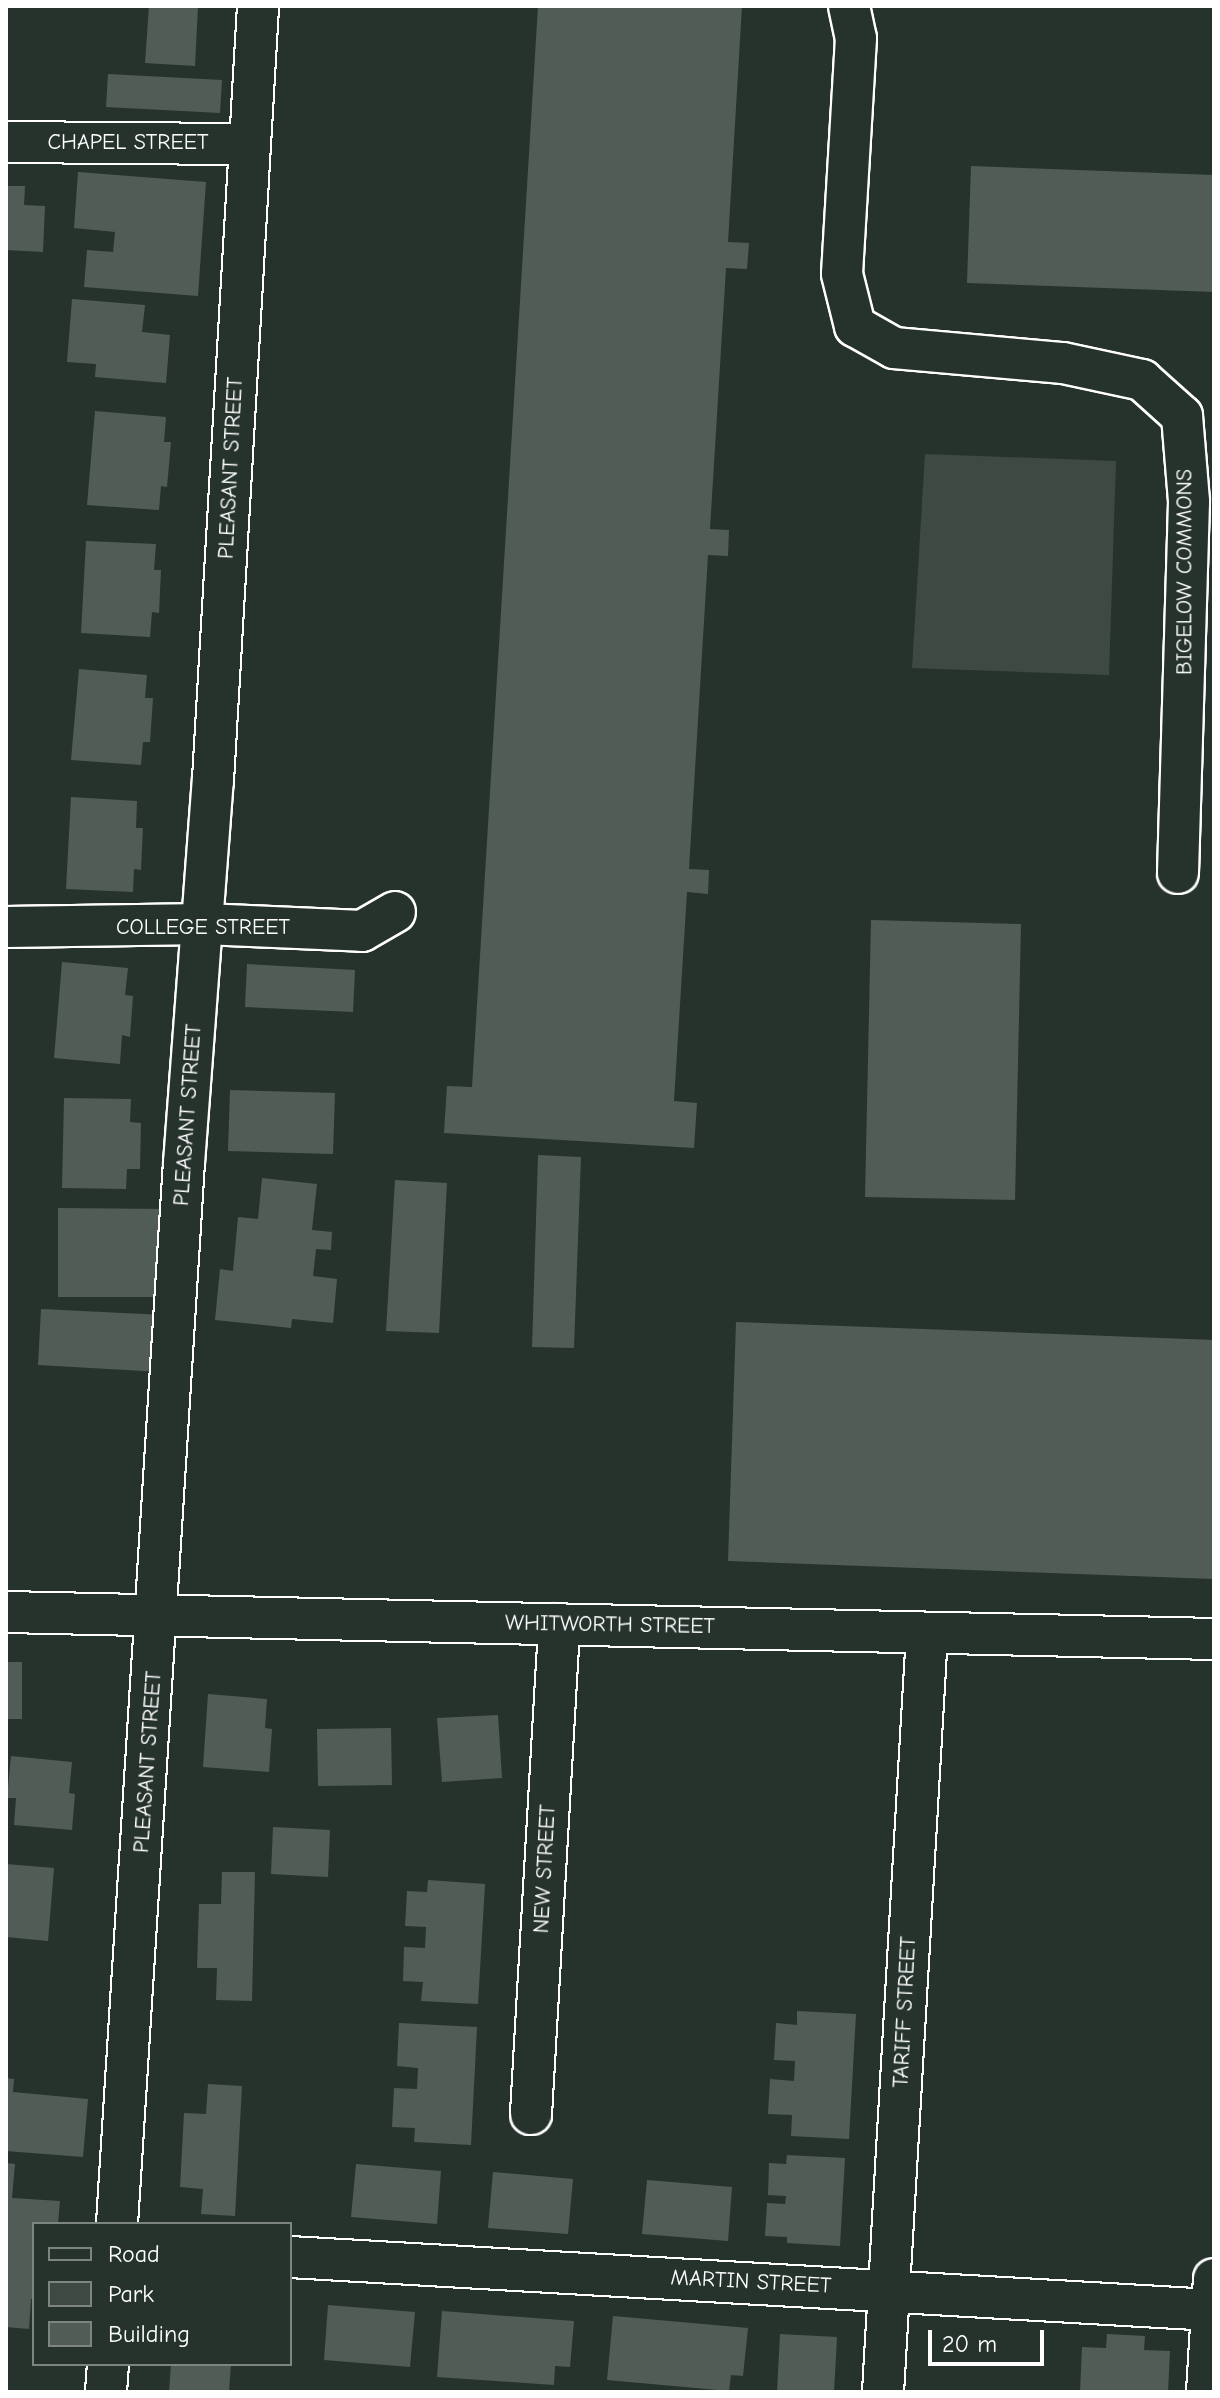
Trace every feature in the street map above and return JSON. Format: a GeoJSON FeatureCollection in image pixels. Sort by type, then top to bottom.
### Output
{"type":"FeatureCollection","features":[{"type":"Feature","properties":{"kind":"street","name":"PLEASANT STREET"},"geometry":{"type":"LineString","coordinates":[[117,2222],[158,1615],[184,1163],[204,924],[258,6]]}},
{"type":"Feature","properties":{"kind":"street","name":"BIGELOW COMMONS"},"geometry":{"type":"LineString","coordinates":[[849,6],[856,38],[842,274],[855,326],[894,348],[1063,363],[1142,380],[1182,416],[1189,502],[1178,873]]}},
{"type":"Feature","properties":{"kind":"street","name":"CHAPEL STREET"},"geometry":{"type":"LineString","coordinates":[[6,142],[249,144]]}},
{"type":"Feature","properties":{"kind":"street","name":"COLLEGE STREET"},"geometry":{"type":"LineString","coordinates":[[6,927],[204,924],[362,931],[395,912]]}},
{"type":"Feature","properties":{"kind":"street","name":"WHITWORTH STREET"},"geometry":{"type":"LineString","coordinates":[[6,1612],[1214,1639]]}},
{"type":"Feature","properties":{"kind":"street","name":"NEW STREET"},"geometry":{"type":"LineString","coordinates":[[531,2114],[559,1624]]}},
{"type":"Feature","properties":{"kind":"street","name":"TARIFF STREET"},"geometry":{"type":"LineString","coordinates":[[883,2392],[927,1633]]}},
{"type":"Feature","properties":{"kind":"street","name":"MARTIN STREET"},"geometry":{"type":"LineString","coordinates":[[292,2257],[889,2290],[1213,2294]]}},
{"type":"Feature","properties":{"kind":"street"},"geometry":{"type":"LineString","coordinates":[[1207,2392],[1213,2294]]}},
{"type":"Feature","properties":{"kind":"street"},"geometry":{"type":"LineString","coordinates":[[106,2392],[108,2366]]}},
{"type":"Feature","properties":{"kind":"green space"},"geometry":{"type":"Polygon","coordinates":[[[925,454],[1116,461],[1109,675],[912,668],[925,454]]]}},
{"type":"Feature","properties":{"kind":"building"},"geometry":{"type":"Polygon","coordinates":[[[149,6],[198,6],[195,66],[145,63],[149,6]]]}},
{"type":"Feature","properties":{"kind":"building"},"geometry":{"type":"Polygon","coordinates":[[[538,6],[742,6],[728,242],[749,243],[747,269],[726,268],[710,529],[729,530],[728,556],[708,555],[689,869],[709,870],[708,894],[687,892],[674,1101],[697,1103],[694,1148],[444,1133],[447,1086],[472,1087],[538,6]]]}},
{"type":"Feature","properties":{"kind":"building"},"geometry":{"type":"Polygon","coordinates":[[[108,74],[222,80],[220,113],[106,107],[108,74]]]}},
{"type":"Feature","properties":{"kind":"building"},"geometry":{"type":"Polygon","coordinates":[[[971,166],[1214,175],[1214,292],[967,283],[971,166]]]}},
{"type":"Feature","properties":{"kind":"building"},"geometry":{"type":"Polygon","coordinates":[[[78,172],[206,182],[198,296],[84,287],[87,250],[113,252],[115,232],[74,228],[78,172]]]}},
{"type":"Feature","properties":{"kind":"building"},"geometry":{"type":"Polygon","coordinates":[[[6,186],[25,186],[24,205],[45,206],[43,252],[6,250],[6,186]]]}},
{"type":"Feature","properties":{"kind":"building"},"geometry":{"type":"Polygon","coordinates":[[[72,299],[145,305],[142,332],[170,335],[166,383],[95,377],[96,364],[67,362],[72,299]]]}},
{"type":"Feature","properties":{"kind":"building"},"geometry":{"type":"Polygon","coordinates":[[[95,411],[166,417],[164,442],[171,442],[167,487],[161,486],[159,510],[87,505],[95,411]]]}},
{"type":"Feature","properties":{"kind":"building"},"geometry":{"type":"Polygon","coordinates":[[[86,541],[156,544],[154,570],[161,570],[159,613],[152,612],[150,637],[81,633],[86,541]]]}},
{"type":"Feature","properties":{"kind":"building"},"geometry":{"type":"Polygon","coordinates":[[[79,669],[147,675],[145,698],[153,698],[150,742],[143,742],[141,765],[71,760],[79,669]]]}},
{"type":"Feature","properties":{"kind":"building"},"geometry":{"type":"Polygon","coordinates":[[[71,797],[137,801],[136,828],[143,828],[141,870],[134,869],[133,892],[66,889],[71,797]]]}},
{"type":"Feature","properties":{"kind":"building"},"geometry":{"type":"Polygon","coordinates":[[[871,920],[1021,924],[1015,1200],[865,1197],[871,920]]]}},
{"type":"Feature","properties":{"kind":"building"},"geometry":{"type":"Polygon","coordinates":[[[62,962],[128,968],[125,995],[133,996],[130,1037],[122,1035],[120,1064],[54,1058],[62,962]]]}},
{"type":"Feature","properties":{"kind":"building"},"geometry":{"type":"Polygon","coordinates":[[[247,964],[355,970],[353,1012],[245,1007],[247,964]]]}},
{"type":"Feature","properties":{"kind":"building"},"geometry":{"type":"Polygon","coordinates":[[[230,1090],[335,1093],[333,1154],[228,1151],[230,1090]]]}},
{"type":"Feature","properties":{"kind":"building"},"geometry":{"type":"Polygon","coordinates":[[[64,1098],[131,1099],[130,1122],[141,1123],[140,1169],[127,1169],[126,1189],[62,1188],[64,1098]]]}},
{"type":"Feature","properties":{"kind":"building"},"geometry":{"type":"Polygon","coordinates":[[[538,1155],[581,1157],[574,1348],[532,1347],[538,1155]]]}},
{"type":"Feature","properties":{"kind":"building"},"geometry":{"type":"Polygon","coordinates":[[[262,1178],[317,1184],[312,1230],[332,1232],[331,1250],[316,1249],[313,1276],[337,1279],[333,1323],[292,1319],[291,1328],[215,1320],[220,1269],[233,1271],[238,1217],[258,1219],[262,1178]]]}},
{"type":"Feature","properties":{"kind":"building"},"geometry":{"type":"Polygon","coordinates":[[[395,1180],[447,1183],[439,1333],[386,1331],[395,1180]]]}},
{"type":"Feature","properties":{"kind":"building"},"geometry":{"type":"Polygon","coordinates":[[[58,1208],[170,1209],[170,1297],[58,1297],[58,1208]]]}},
{"type":"Feature","properties":{"kind":"building"},"geometry":{"type":"Polygon","coordinates":[[[41,1309],[164,1315],[161,1372],[38,1365],[41,1309]]]}},
{"type":"Feature","properties":{"kind":"building"},"geometry":{"type":"Polygon","coordinates":[[[736,1322],[1214,1340],[1214,1579],[728,1561],[736,1322]]]}},
{"type":"Feature","properties":{"kind":"building"},"geometry":{"type":"Polygon","coordinates":[[[6,1662],[22,1662],[22,1719],[6,1719],[6,1662]]]}},
{"type":"Feature","properties":{"kind":"building"},"geometry":{"type":"Polygon","coordinates":[[[208,1694],[267,1699],[265,1728],[272,1729],[269,1772],[203,1767],[208,1694]]]}},
{"type":"Feature","properties":{"kind":"building"},"geometry":{"type":"Polygon","coordinates":[[[498,1715],[502,1778],[442,1782],[437,1718],[498,1715]]]}},
{"type":"Feature","properties":{"kind":"building"},"geometry":{"type":"Polygon","coordinates":[[[391,1728],[392,1785],[318,1786],[317,1729],[391,1728]]]}},
{"type":"Feature","properties":{"kind":"building"},"geometry":{"type":"Polygon","coordinates":[[[11,1756],[72,1762],[69,1793],[75,1794],[72,1830],[14,1825],[16,1798],[7,1798],[11,1756]]]}},
{"type":"Feature","properties":{"kind":"building"},"geometry":{"type":"Polygon","coordinates":[[[273,1827],[330,1830],[328,1877],[271,1874],[273,1827]]]}},
{"type":"Feature","properties":{"kind":"building"},"geometry":{"type":"Polygon","coordinates":[[[6,1864],[54,1868],[48,1941],[6,1937],[6,1864]]]}},
{"type":"Feature","properties":{"kind":"building"},"geometry":{"type":"Polygon","coordinates":[[[222,1872],[255,1872],[252,2001],[216,2000],[217,1968],[197,1968],[199,1904],[221,1904],[222,1872]]]}},
{"type":"Feature","properties":{"kind":"building"},"geometry":{"type":"Polygon","coordinates":[[[428,1880],[485,1884],[478,2004],[421,2001],[423,1982],[403,1981],[404,1947],[425,1948],[426,1927],[405,1926],[407,1891],[427,1892],[428,1880]]]}},
{"type":"Feature","properties":{"kind":"building"},"geometry":{"type":"Polygon","coordinates":[[[797,2011],[856,2014],[849,2139],[791,2136],[792,2115],[768,2114],[770,2079],[794,2081],[795,2061],[774,2060],[776,2023],[797,2025],[797,2011]]]}},
{"type":"Feature","properties":{"kind":"building"},"geometry":{"type":"Polygon","coordinates":[[[399,2023],[477,2027],[471,2145],[414,2142],[415,2128],[392,2127],[394,2088],[417,2089],[418,2068],[397,2066],[399,2023]]]}},
{"type":"Feature","properties":{"kind":"building"},"geometry":{"type":"Polygon","coordinates":[[[6,2078],[14,2079],[13,2092],[88,2099],[83,2157],[6,2151],[6,2078]]]}},
{"type":"Feature","properties":{"kind":"building"},"geometry":{"type":"Polygon","coordinates":[[[208,2084],[242,2086],[235,2216],[201,2214],[203,2189],[180,2187],[184,2113],[206,2114],[208,2084]]]}},
{"type":"Feature","properties":{"kind":"building"},"geometry":{"type":"Polygon","coordinates":[[[787,2155],[845,2158],[840,2246],[787,2243],[787,2237],[765,2236],[767,2203],[785,2204],[786,2196],[768,2195],[769,2163],[786,2164],[787,2155]]]}},
{"type":"Feature","properties":{"kind":"building"},"geometry":{"type":"Polygon","coordinates":[[[6,2163],[15,2164],[12,2198],[60,2201],[58,2222],[32,2222],[29,2329],[6,2327],[6,2163]]]}},
{"type":"Feature","properties":{"kind":"building"},"geometry":{"type":"Polygon","coordinates":[[[356,2164],[441,2171],[437,2224],[351,2217],[356,2164]]]}},
{"type":"Feature","properties":{"kind":"building"},"geometry":{"type":"Polygon","coordinates":[[[493,2172],[573,2179],[568,2234],[488,2228],[493,2172]]]}},
{"type":"Feature","properties":{"kind":"building"},"geometry":{"type":"Polygon","coordinates":[[[647,2180],[732,2187],[728,2241],[642,2234],[647,2180]]]}},
{"type":"Feature","properties":{"kind":"building"},"geometry":{"type":"Polygon","coordinates":[[[328,2305],[415,2312],[410,2367],[324,2360],[328,2305]]]}},
{"type":"Feature","properties":{"kind":"building"},"geometry":{"type":"Polygon","coordinates":[[[442,2311],[574,2321],[570,2367],[555,2366],[554,2385],[437,2377],[442,2311]]]}},
{"type":"Feature","properties":{"kind":"building"},"geometry":{"type":"Polygon","coordinates":[[[613,2316],[748,2328],[743,2376],[731,2375],[729,2391],[607,2380],[613,2316]]]}},
{"type":"Feature","properties":{"kind":"building"},"geometry":{"type":"Polygon","coordinates":[[[780,2334],[837,2337],[834,2392],[777,2392],[780,2334]]]}},
{"type":"Feature","properties":{"kind":"building"},"geometry":{"type":"Polygon","coordinates":[[[1107,2334],[1145,2336],[1144,2350],[1170,2351],[1168,2392],[1080,2392],[1082,2347],[1106,2348],[1107,2334]]]}},
{"type":"Feature","properties":{"kind":"building"},"geometry":{"type":"Polygon","coordinates":[[[171,2366],[231,2366],[229,2392],[169,2392],[171,2366]]]}}]}
